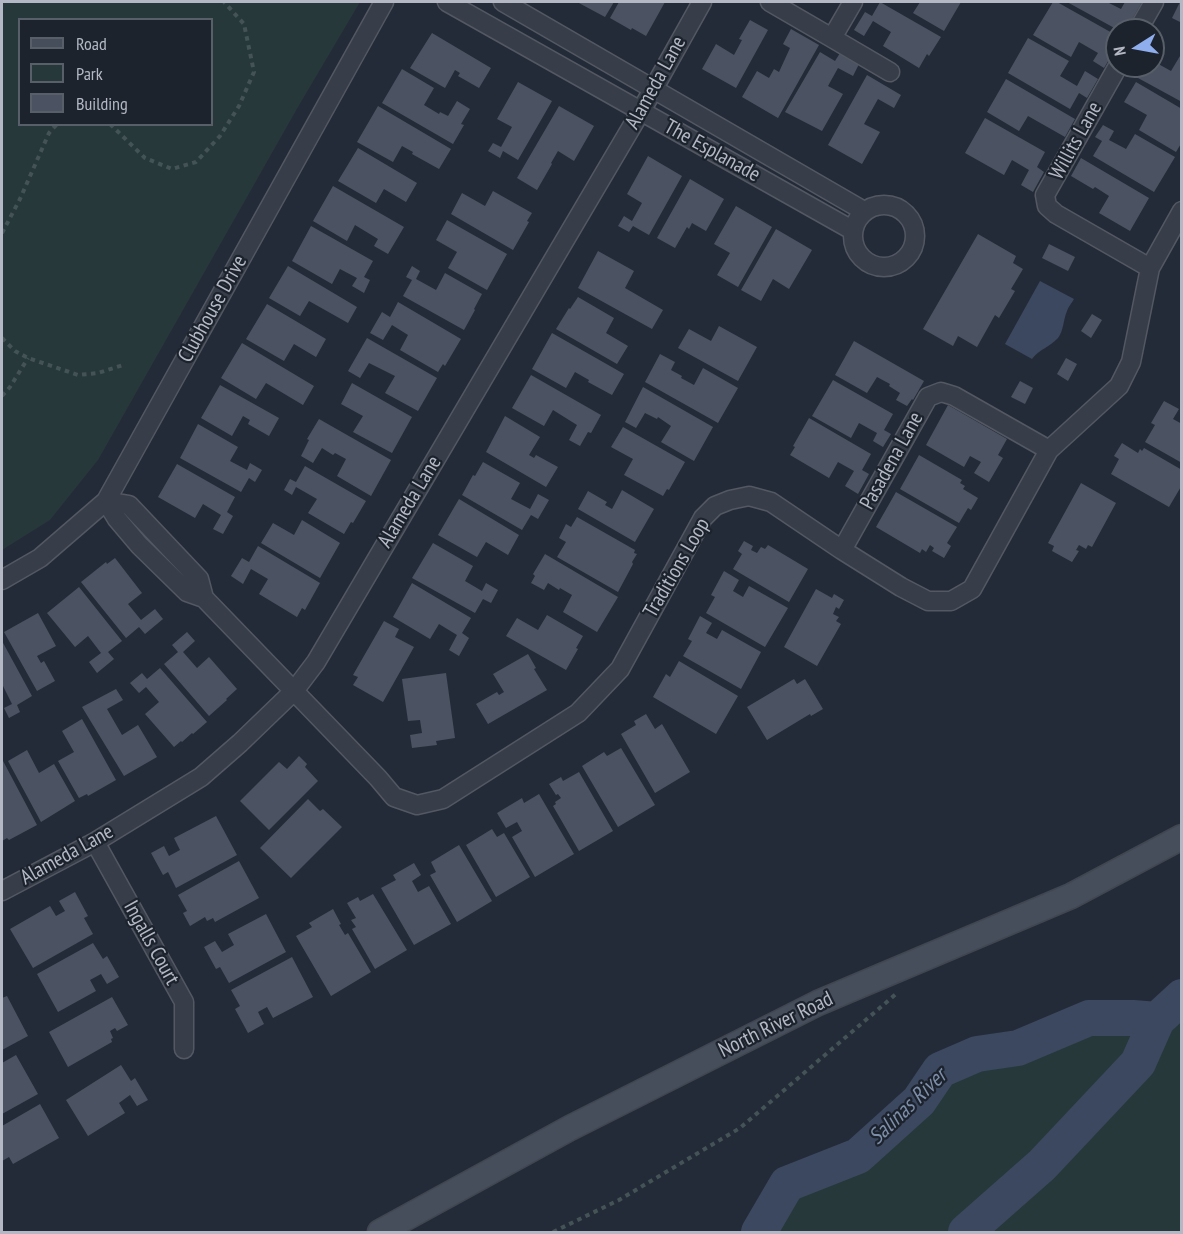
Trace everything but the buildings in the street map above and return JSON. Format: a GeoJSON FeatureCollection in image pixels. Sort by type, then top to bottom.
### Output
{"type":"FeatureCollection","features":[{"type":"Feature","properties":{"kind":"main road","name":"North River Road"},"geometry":{"type":"LineString","coordinates":[[380,1233],[570,1128],[818,1003],[1071,896],[1182,837]]}},
{"type":"Feature","properties":{"kind":"street","name":"Clubhouse Drive"},"geometry":{"type":"LineString","coordinates":[[2,580],[40,558],[106,501],[384,2]]}},
{"type":"Feature","properties":{"kind":"street","name":"The Esplanade"},"geometry":{"type":"LineString","coordinates":[[447,2],[470,7],[641,111],[852,230]]}},
{"type":"Feature","properties":{"kind":"street","name":"The Esplanade"},"geometry":{"type":"LineString","coordinates":[[503,2],[864,211]]}},
{"type":"Feature","properties":{"kind":"street","name":"Alameda Lane"},"geometry":{"type":"LineString","coordinates":[[2,891],[95,842],[201,777],[294,691],[316,662],[641,111],[702,2]]}},
{"type":"Feature","properties":{"kind":"street"},"geometry":{"type":"LineString","coordinates":[[770,2],[890,72]]}},
{"type":"Feature","properties":{"kind":"street"},"geometry":{"type":"LineString","coordinates":[[832,38],[853,2]]}},
{"type":"Feature","properties":{"kind":"street"},"geometry":{"type":"LineString","coordinates":[[1145,18],[1154,2]]}},
{"type":"Feature","properties":{"kind":"street","name":"Willits Lane"},"geometry":{"type":"LineString","coordinates":[[1111,78],[1045,195],[1047,206],[1056,214],[1149,268]]}},
{"type":"Feature","properties":{"kind":"street"},"geometry":{"type":"LineString","coordinates":[[878,204],[894,205],[908,214],[915,228],[915,244],[907,258],[893,267],[877,267],[863,260],[854,247],[852,230],[864,211],[878,204]]}},
{"type":"Feature","properties":{"kind":"street","name":"Traditions Loop"},"geometry":{"type":"LineString","coordinates":[[106,501],[129,505],[199,579],[204,598],[394,797],[417,805],[443,799],[578,713],[606,684],[620,669],[703,518],[715,507],[730,500],[749,496],[771,502],[842,550],[928,601],[951,601],[972,589],[1048,450],[1119,386],[1131,362],[1149,268],[1182,211]]}},
{"type":"Feature","properties":{"kind":"street","name":"Pasadena Lane"},"geometry":{"type":"LineString","coordinates":[[842,550],[928,397],[941,392],[954,396],[1048,450]]}},
{"type":"Feature","properties":{"kind":"street","name":"Ingalls Court"},"geometry":{"type":"LineString","coordinates":[[95,842],[184,1002],[184,1049]]}},
{"type":"Feature","properties":{"kind":"path"},"geometry":{"type":"LineString","coordinates":[[112,126],[145,158],[172,169],[196,162],[220,136],[239,106],[254,72],[244,24],[224,2]]}},
{"type":"Feature","properties":{"kind":"path"},"geometry":{"type":"LineString","coordinates":[[2,233],[20,199],[49,133],[55,126]]}},
{"type":"Feature","properties":{"kind":"path"},"geometry":{"type":"LineString","coordinates":[[2,338],[15,351],[28,358],[78,375],[98,373],[123,365]]}},
{"type":"Feature","properties":{"kind":"path"},"geometry":{"type":"LineString","coordinates":[[2,396],[28,358]]}},
{"type":"Feature","properties":{"kind":"path"},"geometry":{"type":"LineString","coordinates":[[553,1233],[619,1200],[740,1128],[899,992]]}},
{"type":"Feature","properties":{"kind":"green space"},"geometry":{"type":"Polygon","coordinates":[[[2,2],[360,2],[98,460],[50,520],[2,550],[2,2]]]}},
{"type":"Feature","properties":{"kind":"green space"},"geometry":{"type":"Polygon","coordinates":[[[1181,1010],[1181,1232],[772,1232],[798,1190],[875,1151],[925,1108],[943,1082],[973,1065],[1028,1055],[1067,1036],[1112,1027],[1156,1032],[1181,1010]]]}},
{"type":"Feature","properties":{"kind":"water"},"geometry":{"type":"Polygon","coordinates":[[[1040,281],[1074,299],[1058,338],[1032,359],[1005,344],[1040,281]]]}},
{"type":"Feature","properties":{"kind":"waterway","name":"Salinas River"},"geometry":{"type":"LineString","coordinates":[[759,1232],[787,1184],[858,1156],[919,1101],[940,1070],[977,1054],[1018,1048],[1089,1018],[1157,1020],[1182,997]]}},
{"type":"Feature","properties":{"kind":"waterway","name":"Salinas River"},"geometry":{"type":"LineString","coordinates":[[966,1232],[1042,1165],[1138,1063],[1157,1020]]}}]}
